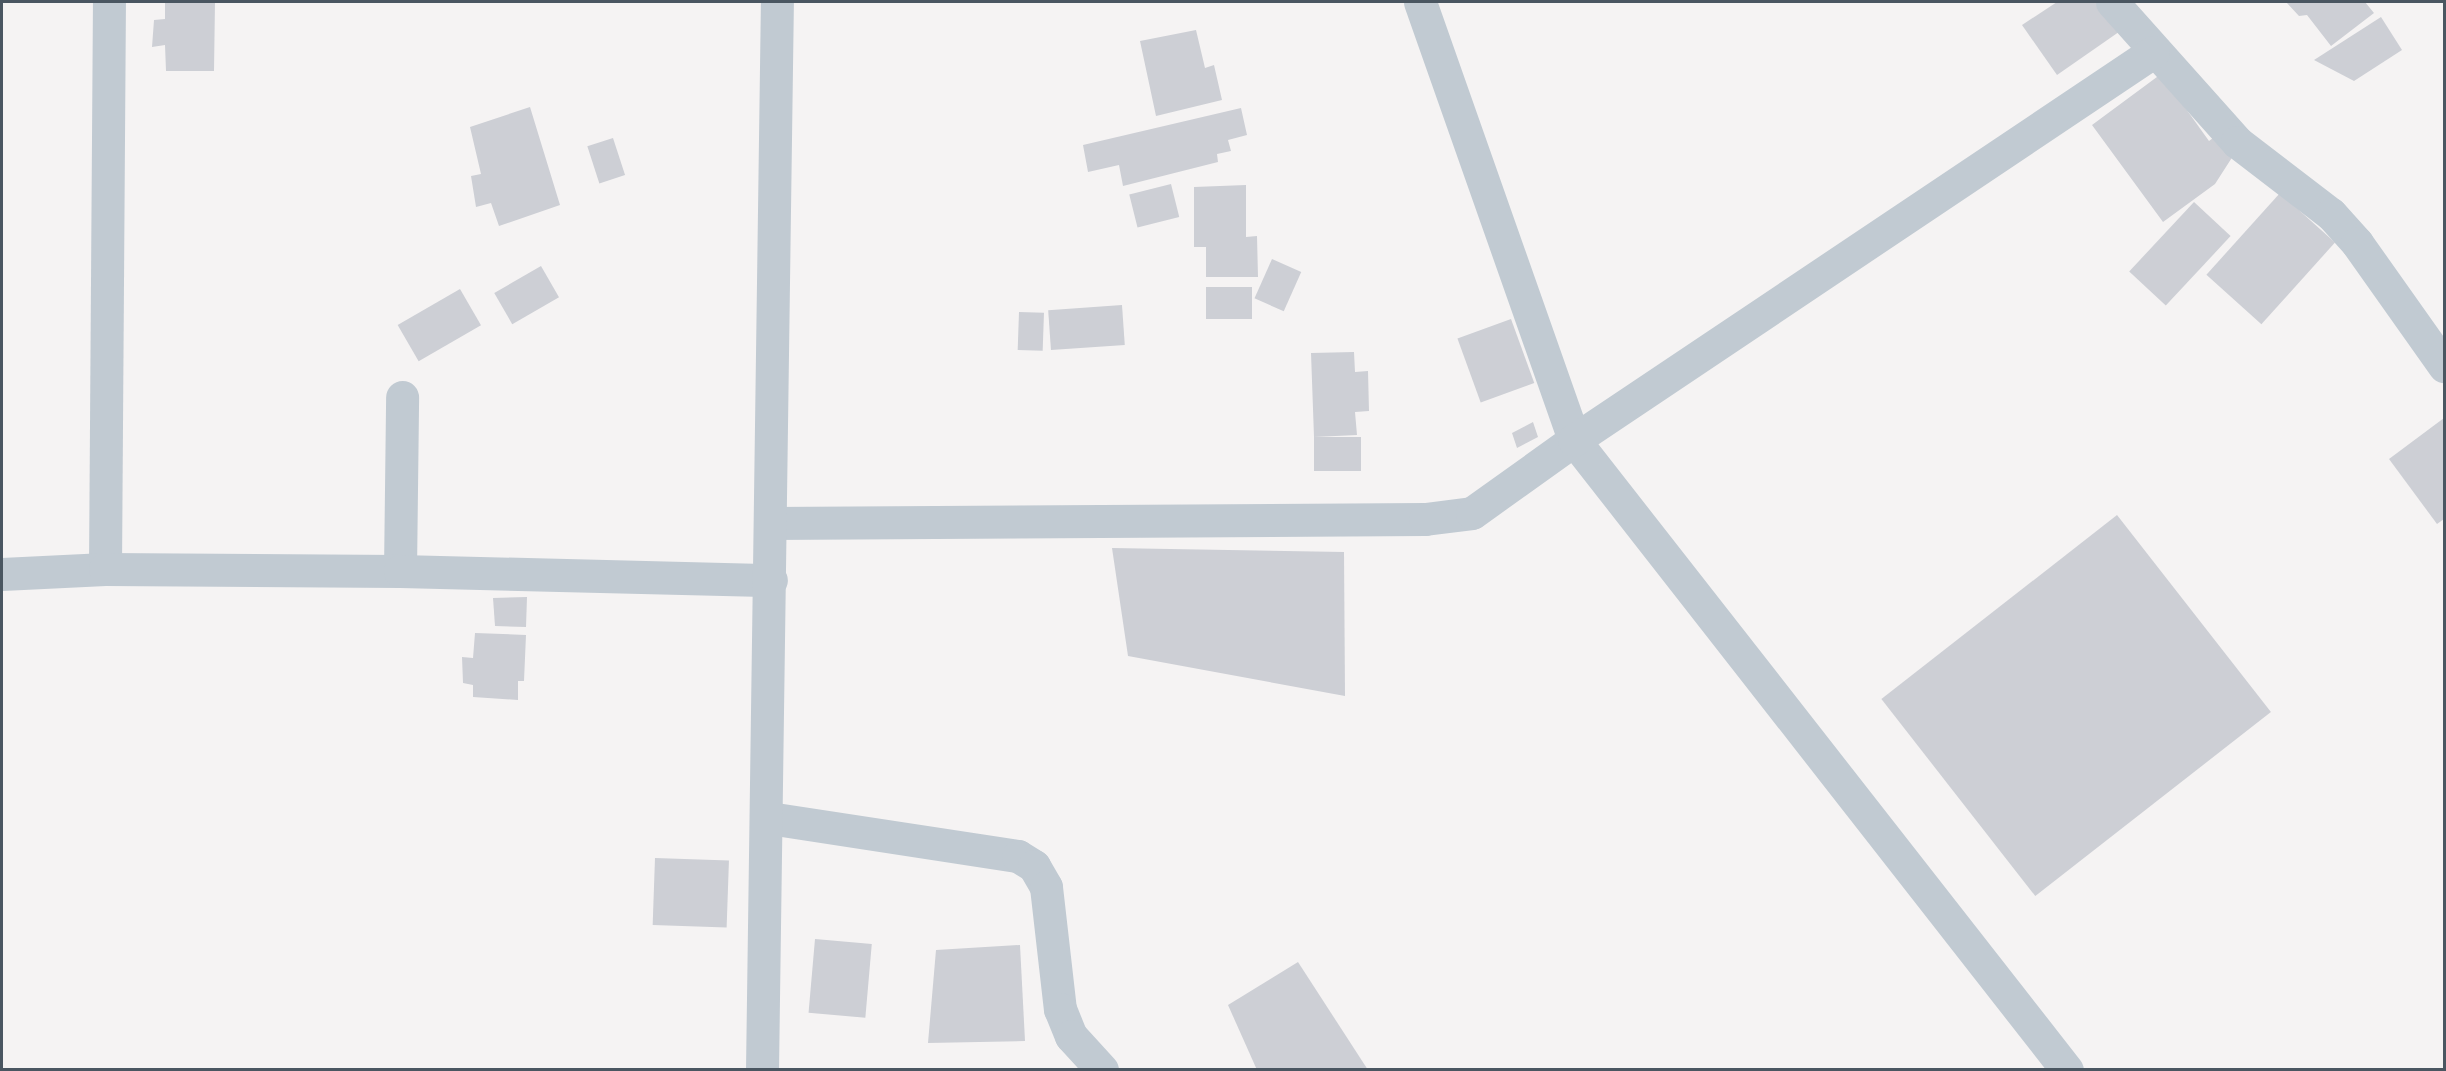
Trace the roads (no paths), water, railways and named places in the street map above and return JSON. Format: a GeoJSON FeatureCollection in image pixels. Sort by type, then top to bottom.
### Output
{"type":"FeatureCollection","features":[{"type":"Feature","properties":{"kind":"street"},"geometry":{"type":"LineString","coordinates":[[105,568],[109,2]]}},
{"type":"Feature","properties":{"kind":"street"},"geometry":{"type":"LineString","coordinates":[[762,1070],[769,818],[770,523],[777,2]]}},
{"type":"Feature","properties":{"kind":"street"},"geometry":{"type":"LineString","coordinates":[[1420,2],[1574,440],[2067,1070]]}},
{"type":"Feature","properties":{"kind":"street"},"geometry":{"type":"LineString","coordinates":[[2112,2],[2153,52],[2237,142],[2331,214],[2357,243],[2445,366]]}},
{"type":"Feature","properties":{"kind":"street"},"geometry":{"type":"LineString","coordinates":[[770,523],[1425,519],[1472,513],[1574,440],[2153,52]]}},
{"type":"Feature","properties":{"kind":"street"},"geometry":{"type":"LineString","coordinates":[[400,571],[402,397]]}},
{"type":"Feature","properties":{"kind":"street"},"geometry":{"type":"LineString","coordinates":[[2,574],[105,568],[400,571],[771,580]]}},
{"type":"Feature","properties":{"kind":"street"},"geometry":{"type":"LineString","coordinates":[[769,818],[1018,856],[1034,866],[1046,887],[1060,1009],[1071,1035],[1102,1070]]}}]}
